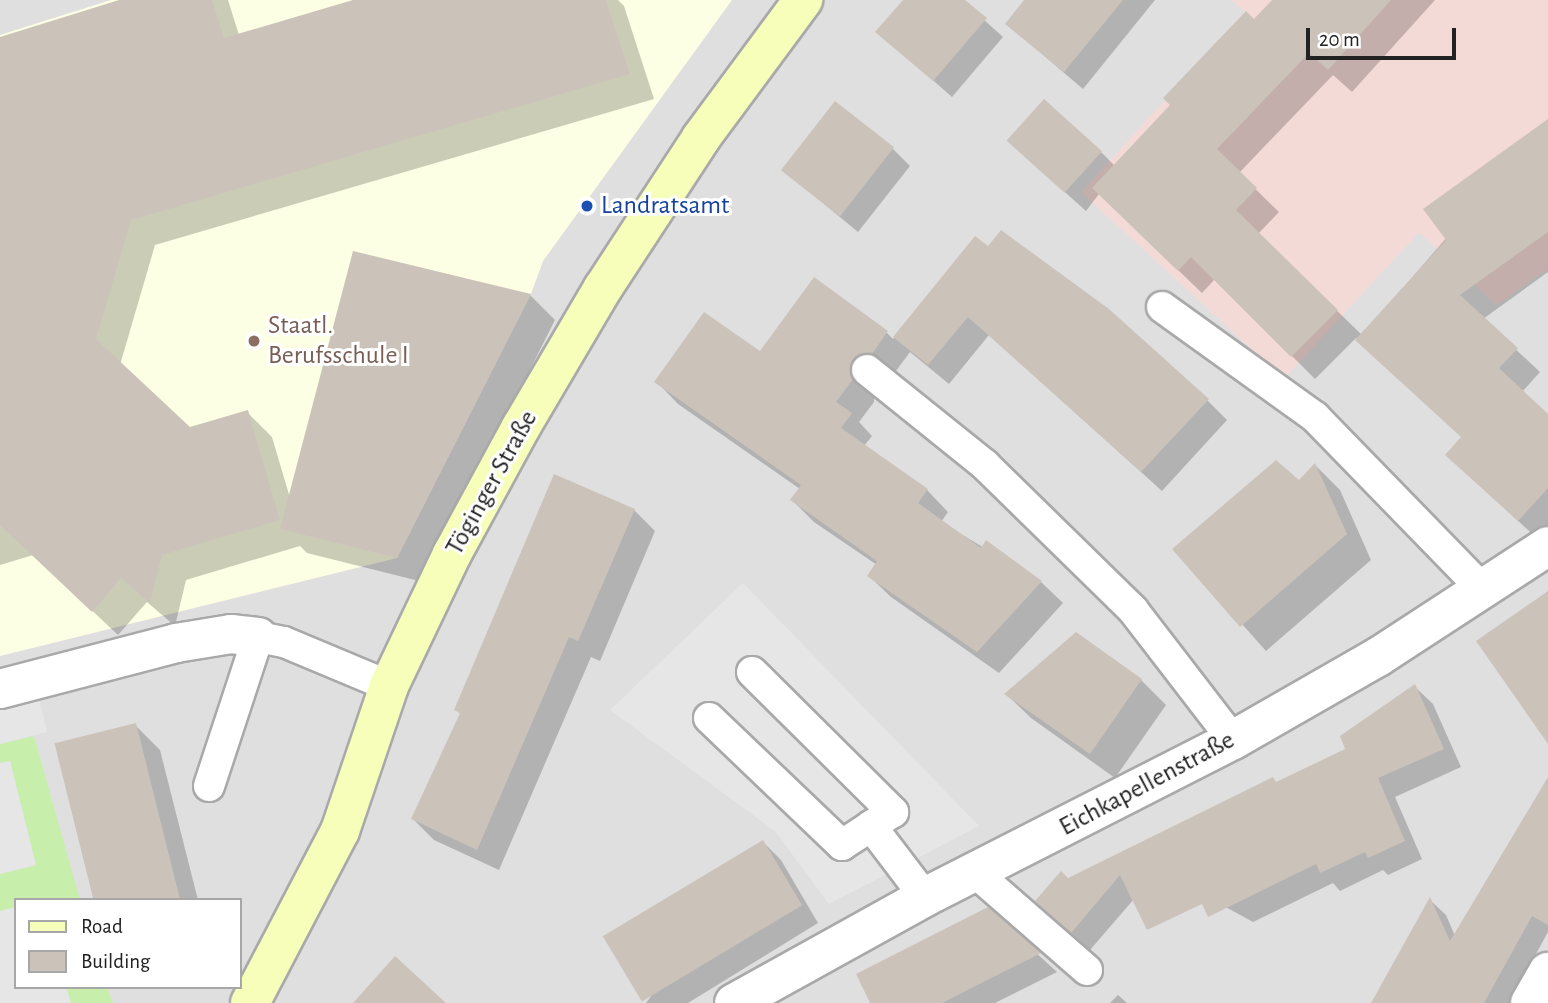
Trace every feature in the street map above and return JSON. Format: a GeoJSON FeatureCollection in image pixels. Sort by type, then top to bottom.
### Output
{"type":"FeatureCollection","features":[{"type":"Feature","properties":{"kind":"street","name":"Töginger Straße"},"geometry":{"type":"LineString","coordinates":[[250,1003],[340,831],[389,686],[452,554],[603,288],[701,138],[803,0]]}},
{"type":"Feature","properties":{"kind":"street","name":"Eichkapellenstraße"},"geometry":{"type":"LineString","coordinates":[[745,1000],[925,897],[977,874],[1233,740],[1378,657],[1548,546]]}},
{"type":"Feature","properties":{"kind":"street"},"geometry":{"type":"LineString","coordinates":[[0,689],[176,643],[231,634],[258,637]]}},
{"type":"Feature","properties":{"kind":"street"},"geometry":{"type":"LineString","coordinates":[[1530,1003],[1548,972]]}},
{"type":"Feature","properties":{"kind":"lane"},"geometry":{"type":"LineString","coordinates":[[1162,307],[1315,417],[1482,589]]}},
{"type":"Feature","properties":{"kind":"lane"},"geometry":{"type":"LineString","coordinates":[[867,370],[985,465],[1133,610],[1233,740]]}},
{"type":"Feature","properties":{"kind":"lane"},"geometry":{"type":"LineString","coordinates":[[209,786],[258,637],[284,642],[389,686]]}},
{"type":"Feature","properties":{"kind":"lane"},"geometry":{"type":"LineString","coordinates":[[709,718],[842,845],[893,812],[752,672]]}},
{"type":"Feature","properties":{"kind":"lane"},"geometry":{"type":"LineString","coordinates":[[871,826],[925,897]]}},
{"type":"Feature","properties":{"kind":"lane"},"geometry":{"type":"LineString","coordinates":[[977,874],[1087,970]]}},
{"type":"Feature","properties":{"kind":"shaded area"},"geometry":{"type":"Polygon","coordinates":[[[0,0],[1548,0],[1548,1003],[0,1003],[0,0]]]}},
{"type":"Feature","properties":{"kind":"shaded area","name":"Staatl. Berufsschule I"},"geometry":{"type":"Polygon","coordinates":[[[111,0],[732,0],[543,261],[531,294],[397,558],[0,656],[0,35],[111,0]]]}},
{"type":"Feature","properties":{"kind":"shaded area"},"geometry":{"type":"Polygon","coordinates":[[[1231,0],[1548,0],[1548,269],[1496,305],[1419,232],[1284,379],[1081,192],[1246,12],[1231,0]]]}},
{"type":"Feature","properties":{"kind":"shaded area"},"geometry":{"type":"Polygon","coordinates":[[[743,583],[979,826],[829,904],[775,831],[610,710],[743,583]]]}},
{"type":"Feature","properties":{"kind":"shaded area"},"geometry":{"type":"Polygon","coordinates":[[[38,694],[47,732],[0,744],[0,703],[38,694]]]}},
{"type":"Feature","properties":{"kind":"shaded area"},"geometry":{"type":"Polygon","coordinates":[[[10,761],[36,865],[0,874],[0,763],[10,761]]]}},
{"type":"Feature","properties":{"kind":"shaded area"},"geometry":{"type":"Polygon","coordinates":[[[14,908],[14,989],[67,989],[71,1003],[0,1003],[0,911],[14,908]]]}},
{"type":"Feature","properties":{"kind":"green space"},"geometry":{"type":"Polygon","coordinates":[[[34,736],[79,898],[14,898],[14,908],[0,911],[0,874],[36,865],[10,761],[0,763],[0,744],[34,736]]]}},
{"type":"Feature","properties":{"kind":"green space"},"geometry":{"type":"Polygon","coordinates":[[[67,989],[108,989],[113,1003],[71,1003],[67,989]]]}},
{"type":"Feature","properties":{"kind":"building"},"geometry":{"type":"Polygon","coordinates":[[[119,0],[212,0],[224,38],[353,0],[606,0],[630,74],[131,220],[96,339],[190,427],[248,410],[280,520],[162,555],[150,603],[121,578],[92,612],[0,525],[0,37],[119,0]]]}},
{"type":"Feature","properties":{"kind":"building"},"geometry":{"type":"Polygon","coordinates":[[[903,0],[965,0],[987,18],[933,81],[875,32],[903,0]]]}},
{"type":"Feature","properties":{"kind":"building"},"geometry":{"type":"Polygon","coordinates":[[[1024,0],[1123,0],[1064,72],[1005,24],[1024,0]]]}},
{"type":"Feature","properties":{"kind":"building"},"geometry":{"type":"Polygon","coordinates":[[[1272,0],[1391,0],[1328,70],[1309,53],[1217,149],[1257,188],[1236,210],[1338,310],[1291,357],[1191,257],[1178,271],[1092,188],[1170,105],[1163,98],[1246,11],[1254,19],[1272,0]]]}},
{"type":"Feature","properties":{"kind":"building"},"geometry":{"type":"Polygon","coordinates":[[[1044,99],[1102,151],[1064,193],[1007,141],[1044,99]]]}},
{"type":"Feature","properties":{"kind":"building"},"geometry":{"type":"Polygon","coordinates":[[[835,101],[894,147],[840,217],[781,170],[835,101]]]}},
{"type":"Feature","properties":{"kind":"building"},"geometry":{"type":"Polygon","coordinates":[[[1548,119],[1548,232],[1460,295],[1518,348],[1499,368],[1548,414],[1548,488],[1518,521],[1445,455],[1461,437],[1355,340],[1446,240],[1423,209],[1548,119]]]}},
{"type":"Feature","properties":{"kind":"building"},"geometry":{"type":"Polygon","coordinates":[[[1001,230],[1109,309],[1209,399],[1141,472],[968,317],[928,365],[893,337],[975,236],[988,246],[1001,230]]]}},
{"type":"Feature","properties":{"kind":"building"},"geometry":{"type":"Polygon","coordinates":[[[353,251],[531,294],[397,558],[280,529],[353,251]]]}},
{"type":"Feature","properties":{"kind":"building"},"geometry":{"type":"Polygon","coordinates":[[[814,277],[888,331],[872,354],[853,360],[853,379],[836,402],[852,413],[841,428],[928,489],[918,503],[981,548],[986,540],[1042,581],[977,652],[867,576],[877,561],[790,500],[801,485],[654,382],[704,312],[760,351],[814,277]]]}},
{"type":"Feature","properties":{"kind":"building"},"geometry":{"type":"Polygon","coordinates":[[[1276,460],[1299,480],[1315,463],[1347,534],[1240,627],[1172,549],[1276,460]]]}},
{"type":"Feature","properties":{"kind":"building"},"geometry":{"type":"Polygon","coordinates":[[[554,474],[635,509],[578,641],[569,637],[477,850],[411,819],[460,713],[454,710],[554,474]]]}},
{"type":"Feature","properties":{"kind":"building"},"geometry":{"type":"Polygon","coordinates":[[[1548,591],[1548,744],[1476,641],[1548,591]]]}},
{"type":"Feature","properties":{"kind":"building"},"geometry":{"type":"Polygon","coordinates":[[[1076,632],[1142,679],[1090,754],[1004,694],[1076,632]]]}},
{"type":"Feature","properties":{"kind":"building"},"geometry":{"type":"Polygon","coordinates":[[[1415,684],[1444,749],[1378,778],[1405,841],[1368,858],[1365,852],[1320,873],[1316,864],[1208,917],[1202,904],[1147,930],[1120,875],[1071,933],[1035,901],[1061,871],[1068,878],[1273,777],[1276,782],[1345,749],[1340,736],[1415,684]]]}},
{"type":"Feature","properties":{"kind":"building"},"geometry":{"type":"Polygon","coordinates":[[[136,723],[180,898],[93,898],[54,743],[136,723]]]}},
{"type":"Feature","properties":{"kind":"building"},"geometry":{"type":"Polygon","coordinates":[[[1548,777],[1548,925],[1532,916],[1484,1003],[1371,1003],[1430,897],[1450,941],[1548,777]]]}},
{"type":"Feature","properties":{"kind":"building"},"geometry":{"type":"Polygon","coordinates":[[[763,840],[802,905],[642,1001],[603,936],[763,840]]]}},
{"type":"Feature","properties":{"kind":"building"},"geometry":{"type":"Polygon","coordinates":[[[988,907],[1041,953],[942,1003],[870,1003],[856,974],[988,907]]]}},
{"type":"Feature","properties":{"kind":"building"},"geometry":{"type":"Polygon","coordinates":[[[395,956],[446,1003],[353,1003],[395,956]]]}},
{"type":"Feature","properties":{"kind":"place","name":"Landratsamt"},"geometry":{"type":"Point","coordinates":[587,206]}},
{"type":"Feature","properties":{"kind":"place","name":"Staatl. Berufsschule I"},"geometry":{"type":"Point","coordinates":[254,341]}}]}
